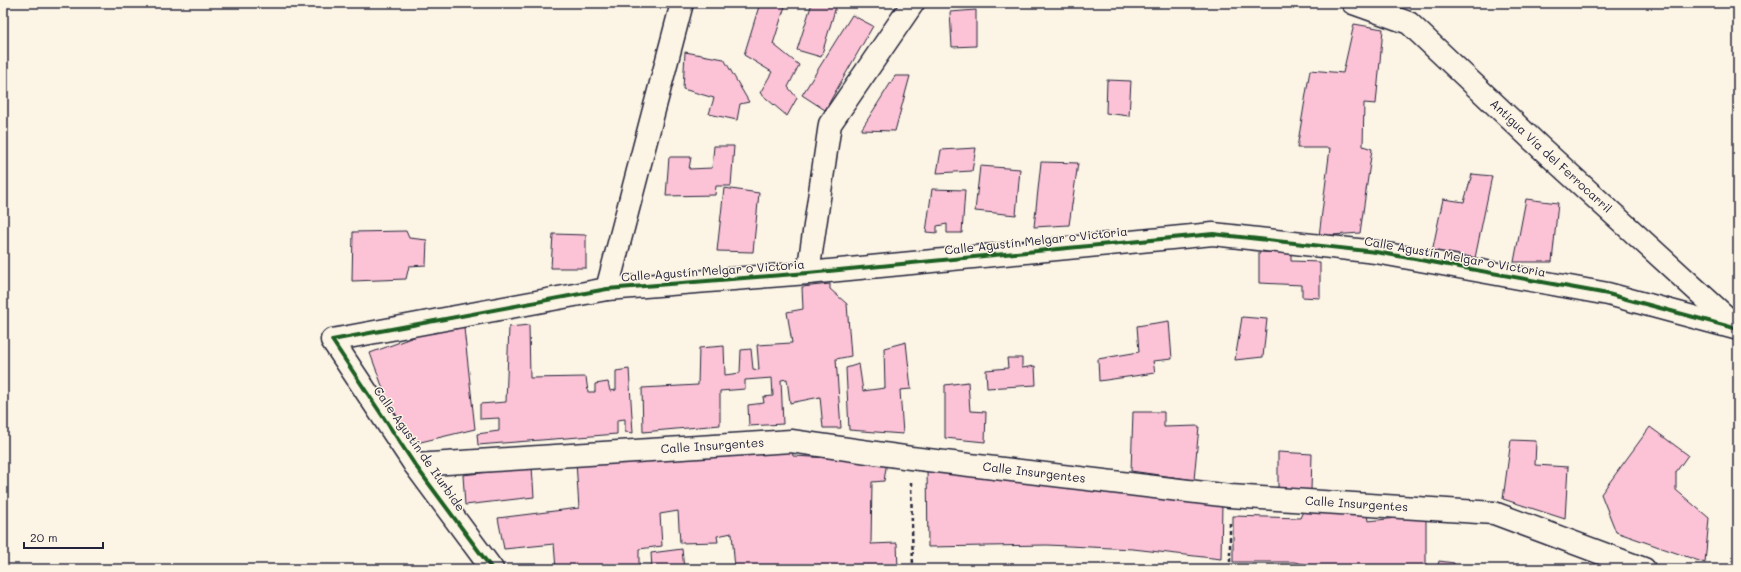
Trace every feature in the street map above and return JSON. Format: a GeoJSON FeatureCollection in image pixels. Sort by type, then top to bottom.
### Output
{"type":"FeatureCollection","features":[{"type":"Feature","properties":{"kind":"street"},"geometry":{"type":"LineString","coordinates":[[607,289],[682,3]]}},
{"type":"Feature","properties":{"kind":"street"},"geometry":{"type":"LineString","coordinates":[[808,274],[830,124],[913,3]]}},
{"type":"Feature","properties":{"kind":"street","name":"Antigua Vía del Ferrocarril"},"geometry":{"type":"LineString","coordinates":[[1353,3],[1409,23],[1540,147],[1738,328]]}},
{"type":"Feature","properties":{"kind":"street","name":"Calle Agustín Melgar o Victoria"},"geometry":{"type":"LineString","coordinates":[[332,340],[607,289],[808,274],[1214,234],[1376,252],[1608,294],[1738,328]]}},
{"type":"Feature","properties":{"kind":"street","name":"Calle Agustín de Iturbide"},"geometry":{"type":"LineString","coordinates":[[332,340],[415,465],[492,569]]}},
{"type":"Feature","properties":{"kind":"street","name":"Calle Insurgentes"},"geometry":{"type":"LineString","coordinates":[[415,465],[791,441],[911,458],[1230,496],[1494,513],[1644,569]]}},
{"type":"Feature","properties":{"kind":"path"},"geometry":{"type":"LineString","coordinates":[[911,458],[913,569]]}},
{"type":"Feature","properties":{"kind":"path"},"geometry":{"type":"LineString","coordinates":[[1230,496],[1230,569]]}},
{"type":"Feature","properties":{"kind":"building"},"geometry":{"type":"Polygon","coordinates":[[[602,3],[621,3],[621,6],[602,3]]]}},
{"type":"Feature","properties":{"kind":"building"},"geometry":{"type":"Polygon","coordinates":[[[760,3],[786,3],[773,44],[799,65],[788,87],[797,98],[787,116],[760,93],[772,72],[744,55],[760,3]]]}},
{"type":"Feature","properties":{"kind":"building"},"geometry":{"type":"Polygon","coordinates":[[[812,3],[837,3],[821,57],[797,50],[812,3]]]}},
{"type":"Feature","properties":{"kind":"building"},"geometry":{"type":"Polygon","coordinates":[[[976,10],[976,46],[952,47],[950,12],[976,10]]]}},
{"type":"Feature","properties":{"kind":"building"},"geometry":{"type":"Polygon","coordinates":[[[852,15],[873,26],[825,110],[802,95],[852,15]]]}},
{"type":"Feature","properties":{"kind":"building"},"geometry":{"type":"Polygon","coordinates":[[[1354,24],[1383,29],[1376,104],[1364,103],[1363,146],[1372,149],[1360,233],[1319,236],[1330,148],[1297,148],[1310,70],[1343,73],[1354,24]]]}},
{"type":"Feature","properties":{"kind":"building"},"geometry":{"type":"Polygon","coordinates":[[[685,52],[724,59],[749,102],[740,104],[737,120],[709,114],[714,98],[683,89],[685,52]]]}},
{"type":"Feature","properties":{"kind":"building"},"geometry":{"type":"Polygon","coordinates":[[[895,76],[910,76],[895,131],[861,130],[895,76]]]}},
{"type":"Feature","properties":{"kind":"building"},"geometry":{"type":"Polygon","coordinates":[[[1107,80],[1131,81],[1129,116],[1106,113],[1107,80]]]}},
{"type":"Feature","properties":{"kind":"building"},"geometry":{"type":"Polygon","coordinates":[[[714,146],[734,146],[731,186],[716,186],[715,195],[666,196],[669,157],[691,157],[689,169],[712,168],[714,146]]]}},
{"type":"Feature","properties":{"kind":"building"},"geometry":{"type":"Polygon","coordinates":[[[976,148],[972,171],[937,173],[941,150],[976,148]]]}},
{"type":"Feature","properties":{"kind":"building"},"geometry":{"type":"Polygon","coordinates":[[[1041,162],[1078,163],[1069,225],[1034,227],[1041,162]]]}},
{"type":"Feature","properties":{"kind":"building"},"geometry":{"type":"Polygon","coordinates":[[[980,166],[1020,169],[1016,215],[975,211],[980,166]]]}},
{"type":"Feature","properties":{"kind":"building"},"geometry":{"type":"Polygon","coordinates":[[[1472,174],[1492,176],[1475,258],[1432,252],[1443,199],[1464,202],[1472,174]]]}},
{"type":"Feature","properties":{"kind":"building"},"geometry":{"type":"Polygon","coordinates":[[[724,188],[759,193],[753,252],[717,251],[724,188]]]}},
{"type":"Feature","properties":{"kind":"building"},"geometry":{"type":"Polygon","coordinates":[[[932,189],[965,190],[962,233],[947,233],[947,224],[937,226],[937,233],[926,232],[932,189]]]}},
{"type":"Feature","properties":{"kind":"building"},"geometry":{"type":"Polygon","coordinates":[[[1526,199],[1558,203],[1552,262],[1514,262],[1526,199]]]}},
{"type":"Feature","properties":{"kind":"building"},"geometry":{"type":"Polygon","coordinates":[[[406,231],[409,238],[427,240],[426,265],[409,266],[406,279],[352,281],[353,232],[406,231]]]}},
{"type":"Feature","properties":{"kind":"building"},"geometry":{"type":"Polygon","coordinates":[[[553,234],[586,235],[586,268],[551,268],[553,234]]]}},
{"type":"Feature","properties":{"kind":"building"},"geometry":{"type":"Polygon","coordinates":[[[1259,252],[1291,253],[1291,261],[1320,262],[1320,298],[1302,297],[1302,285],[1259,283],[1259,252]]]}},
{"type":"Feature","properties":{"kind":"building"},"geometry":{"type":"Polygon","coordinates":[[[830,284],[830,289],[847,304],[851,356],[836,359],[841,428],[823,428],[820,397],[790,403],[787,379],[781,380],[783,424],[749,426],[748,405],[764,403],[763,397],[773,396],[772,378],[745,380],[745,389],[720,391],[720,425],[643,432],[642,388],[698,385],[699,348],[724,346],[725,375],[740,373],[741,350],[751,349],[753,369],[759,370],[757,345],[792,343],[787,312],[803,309],[802,287],[830,284]]]}},
{"type":"Feature","properties":{"kind":"building"},"geometry":{"type":"Polygon","coordinates":[[[1242,317],[1267,319],[1263,357],[1235,360],[1242,317]]]}},
{"type":"Feature","properties":{"kind":"building"},"geometry":{"type":"Polygon","coordinates":[[[463,319],[475,429],[404,446],[370,353],[463,319]]]}},
{"type":"Feature","properties":{"kind":"building"},"geometry":{"type":"Polygon","coordinates":[[[1169,321],[1172,359],[1153,361],[1155,373],[1099,381],[1098,359],[1139,352],[1137,326],[1169,321]]]}},
{"type":"Feature","properties":{"kind":"building"},"geometry":{"type":"Polygon","coordinates":[[[529,325],[530,378],[586,377],[588,392],[595,392],[595,384],[608,382],[610,391],[616,390],[616,371],[629,369],[633,433],[625,432],[625,419],[617,420],[617,434],[478,445],[477,434],[499,431],[499,418],[480,419],[480,404],[506,402],[509,327],[529,325]]]}},
{"type":"Feature","properties":{"kind":"building"},"geometry":{"type":"Polygon","coordinates":[[[906,342],[911,389],[900,390],[903,434],[849,430],[846,368],[859,364],[863,391],[885,388],[884,348],[906,342]]]}},
{"type":"Feature","properties":{"kind":"building"},"geometry":{"type":"Polygon","coordinates":[[[1007,358],[1022,358],[1022,368],[1035,366],[1036,385],[987,388],[986,370],[1008,368],[1007,358]]]}},
{"type":"Feature","properties":{"kind":"building"},"geometry":{"type":"Polygon","coordinates":[[[968,382],[970,411],[986,412],[985,442],[945,438],[945,385],[968,382]]]}},
{"type":"Feature","properties":{"kind":"building"},"geometry":{"type":"Polygon","coordinates":[[[1133,412],[1164,412],[1164,427],[1199,426],[1194,480],[1131,471],[1133,412]]]}},
{"type":"Feature","properties":{"kind":"building"},"geometry":{"type":"Polygon","coordinates":[[[1650,427],[1688,455],[1676,472],[1676,490],[1709,518],[1705,563],[1616,532],[1601,494],[1650,427]]]}},
{"type":"Feature","properties":{"kind":"building"},"geometry":{"type":"Polygon","coordinates":[[[1511,440],[1536,441],[1535,465],[1568,467],[1565,519],[1503,499],[1511,440]]]}},
{"type":"Feature","properties":{"kind":"building"},"geometry":{"type":"Polygon","coordinates":[[[791,444],[793,456],[887,461],[884,481],[872,482],[871,544],[897,543],[898,569],[735,569],[732,533],[717,536],[718,542],[680,543],[678,511],[660,514],[662,546],[639,549],[639,569],[556,569],[554,544],[504,549],[498,518],[579,508],[576,462],[791,444]]]}},
{"type":"Feature","properties":{"kind":"building"},"geometry":{"type":"Polygon","coordinates":[[[1278,452],[1312,454],[1311,491],[1278,493],[1278,452]]]}},
{"type":"Feature","properties":{"kind":"building"},"geometry":{"type":"Polygon","coordinates":[[[532,467],[534,497],[465,505],[463,475],[532,467]]]}},
{"type":"Feature","properties":{"kind":"building"},"geometry":{"type":"Polygon","coordinates":[[[927,467],[1222,502],[1221,559],[1133,549],[1047,545],[928,547],[927,467]]]}},
{"type":"Feature","properties":{"kind":"building"},"geometry":{"type":"Polygon","coordinates":[[[1307,502],[1366,507],[1368,521],[1426,515],[1426,569],[1328,569],[1294,562],[1233,562],[1233,516],[1300,518],[1307,502]]]}},
{"type":"Feature","properties":{"kind":"building"},"geometry":{"type":"Polygon","coordinates":[[[682,549],[684,569],[652,569],[651,553],[682,549]]]}},
{"type":"Feature","properties":{"kind":"building"},"geometry":{"type":"Polygon","coordinates":[[[1439,561],[1454,563],[1453,569],[1437,569],[1439,561]]]}},
{"type":"Feature","properties":{"kind":"cycle path"},"geometry":{"type":"LineString","coordinates":[[492,569],[415,465],[332,340],[607,289],[808,273],[1213,234],[1376,252],[1608,294],[1738,329]]}}]}
